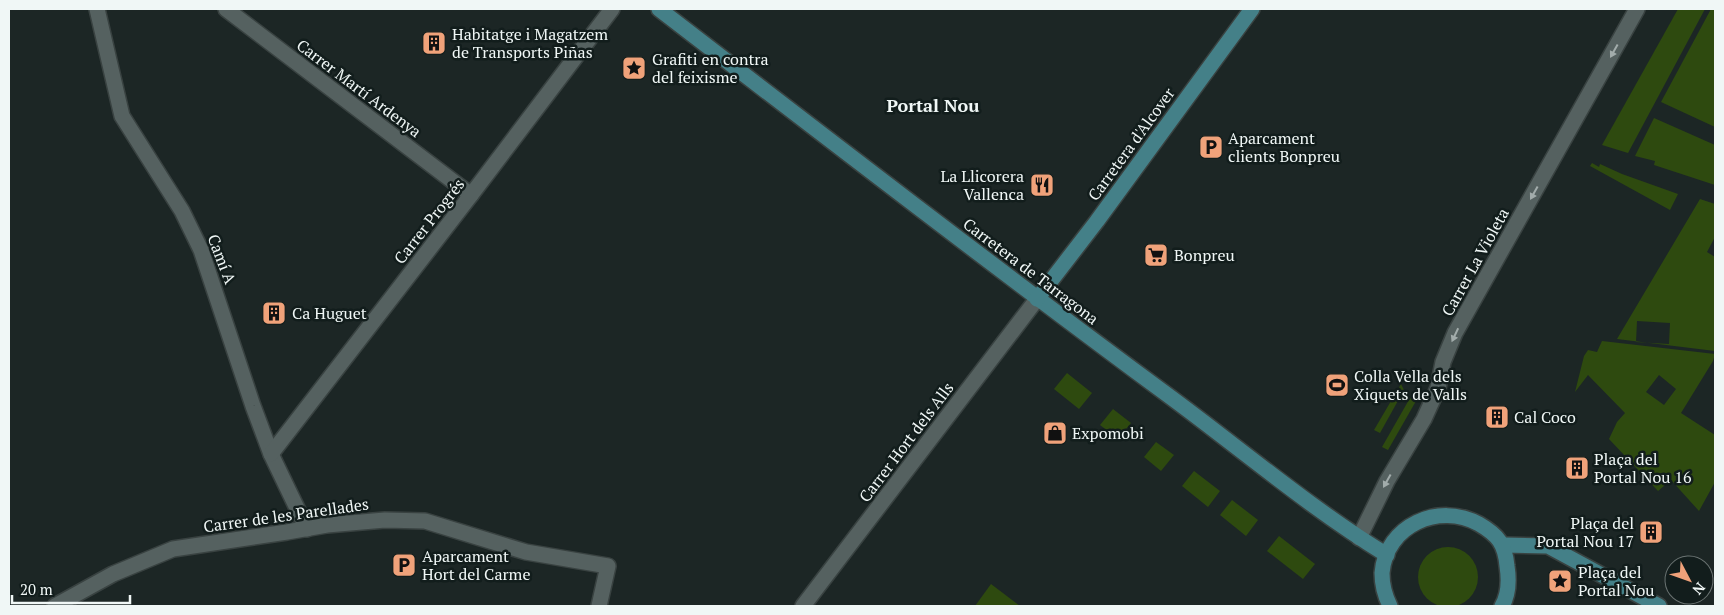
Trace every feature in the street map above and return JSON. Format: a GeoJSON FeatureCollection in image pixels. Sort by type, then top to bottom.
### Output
{"type":"FeatureCollection","features":[{"type":"Feature","properties":{"kind":"main road","name":"Carretera de Tarragona"},"geometry":{"type":"LineString","coordinates":[[659,9],[1037,299],[1208,424],[1328,518],[1387,555]]}},
{"type":"Feature","properties":{"kind":"main road","name":"Carretera d'Alcover"},"geometry":{"type":"LineString","coordinates":[[1037,299],[1097,221],[1252,9]]}},
{"type":"Feature","properties":{"kind":"main road"},"geometry":{"type":"LineString","coordinates":[[1390,606],[1384,592],[1382,573],[1387,555],[1396,538],[1411,525],[1429,517],[1448,514],[1468,518],[1484,527],[1504,545],[1509,583],[1502,606]]}},
{"type":"Feature","properties":{"kind":"main road"},"geometry":{"type":"LineString","coordinates":[[1504,545],[1548,546],[1659,606]]}},
{"type":"Feature","properties":{"kind":"street","name":"Camí A"},"geometry":{"type":"LineString","coordinates":[[97,9],[122,116],[182,211],[201,250],[271,454],[306,529]]}},
{"type":"Feature","properties":{"kind":"street","name":"Carrer Martí Ardenya"},"geometry":{"type":"LineString","coordinates":[[226,9],[471,195]]}},
{"type":"Feature","properties":{"kind":"street","name":"Carrer Progrés"},"geometry":{"type":"LineString","coordinates":[[271,454],[612,9]]}},
{"type":"Feature","properties":{"kind":"street","name":"Carrer La Violeta"},"geometry":{"type":"LineString","coordinates":[[1359,538],[1386,481],[1424,419],[1438,388],[1443,362],[1455,333],[1637,9]]}},
{"type":"Feature","properties":{"kind":"street","name":"Carrer Hort dels Alls"},"geometry":{"type":"LineString","coordinates":[[803,606],[1037,299]]}},
{"type":"Feature","properties":{"kind":"street","name":"Carrer de les Parellades"},"geometry":{"type":"LineString","coordinates":[[55,606],[113,574],[173,549],[306,529],[327,524],[386,520],[425,521],[526,552],[608,566],[599,606]]}},
{"type":"Feature","properties":{"kind":"green space"},"geometry":{"type":"Polygon","coordinates":[[[1678,9],[1705,9],[1628,153],[1602,145],[1678,9]]]}},
{"type":"Feature","properties":{"kind":"green space"},"geometry":{"type":"Polygon","coordinates":[[[1711,9],[1715,9],[1715,127],[1661,102],[1711,9]]]}},
{"type":"Feature","properties":{"kind":"green space"},"geometry":{"type":"Polygon","coordinates":[[[1654,118],[1715,145],[1715,185],[1654,165],[1655,161],[1635,156],[1654,118]]]}},
{"type":"Feature","properties":{"kind":"green space"},"geometry":{"type":"Polygon","coordinates":[[[1592,163],[1599,167],[1600,164],[1678,194],[1670,210],[1590,166],[1592,163]]]}},
{"type":"Feature","properties":{"kind":"green space"},"geometry":{"type":"Polygon","coordinates":[[[1700,199],[1715,204],[1715,237],[1707,252],[1715,257],[1715,351],[1647,343],[1669,344],[1670,323],[1637,321],[1636,341],[1617,339],[1700,199]]]}},
{"type":"Feature","properties":{"kind":"green space"},"geometry":{"type":"Polygon","coordinates":[[[1602,341],[1715,354],[1713,361],[1681,413],[1715,435],[1715,482],[1699,511],[1671,480],[1658,491],[1609,439],[1617,422],[1625,413],[1588,375],[1575,392],[1584,356],[1588,350],[1597,352],[1602,341]],[[1659,375],[1646,392],[1664,405],[1676,389],[1659,375]]]}},
{"type":"Feature","properties":{"kind":"green space"},"geometry":{"type":"Polygon","coordinates":[[[1067,373],[1092,393],[1079,409],[1054,389],[1067,373]]]}},
{"type":"Feature","properties":{"kind":"green space"},"geometry":{"type":"Polygon","coordinates":[[[1401,384],[1404,390],[1380,433],[1374,430],[1401,384]]]}},
{"type":"Feature","properties":{"kind":"green space"},"geometry":{"type":"Polygon","coordinates":[[[1410,398],[1416,401],[1388,450],[1382,447],[1410,398]]]}},
{"type":"Feature","properties":{"kind":"green space"},"geometry":{"type":"Polygon","coordinates":[[[1113,409],[1131,423],[1118,439],[1100,425],[1113,409]]]}},
{"type":"Feature","properties":{"kind":"green space"},"geometry":{"type":"Polygon","coordinates":[[[1156,442],[1174,455],[1161,471],[1144,457],[1156,442]]]}},
{"type":"Feature","properties":{"kind":"green space"},"geometry":{"type":"Polygon","coordinates":[[[1194,471],[1220,491],[1208,507],[1182,486],[1194,471]]]}},
{"type":"Feature","properties":{"kind":"green space"},"geometry":{"type":"Polygon","coordinates":[[[1232,500],[1258,520],[1246,536],[1220,515],[1232,500]]]}},
{"type":"Feature","properties":{"kind":"green space"},"geometry":{"type":"Polygon","coordinates":[[[1279,536],[1315,564],[1303,579],[1267,551],[1279,536]]]}},
{"type":"Feature","properties":{"kind":"green space"},"geometry":{"type":"Polygon","coordinates":[[[1448,547],[1465,552],[1473,560],[1478,577],[1473,594],[1465,602],[1448,607],[1431,602],[1423,594],[1418,577],[1423,560],[1431,552],[1448,547]]]}},
{"type":"Feature","properties":{"kind":"green space"},"geometry":{"type":"Polygon","coordinates":[[[991,584],[1020,606],[975,606],[991,584]]]}},
{"type":"Feature","properties":{"kind":"place","name":"Habitatge i Magatzem de Transports Piñas"},"geometry":{"type":"Point","coordinates":[434,43]}},
{"type":"Feature","properties":{"kind":"place","name":"Grafiti en contra del feixisme"},"geometry":{"type":"Point","coordinates":[634,68]}},
{"type":"Feature","properties":{"kind":"place","name":"Aparcament clients Bonpreu"},"geometry":{"type":"Point","coordinates":[1211,147]}},
{"type":"Feature","properties":{"kind":"place","name":"La Llicorera Vallenca"},"geometry":{"type":"Point","coordinates":[1042,185]}},
{"type":"Feature","properties":{"kind":"place","name":"Bonpreu"},"geometry":{"type":"Point","coordinates":[1156,255]}},
{"type":"Feature","properties":{"kind":"place","name":"Ca Huguet"},"geometry":{"type":"Point","coordinates":[274,313]}},
{"type":"Feature","properties":{"kind":"place","name":"Colla Vella dels Xiquets de Valls"},"geometry":{"type":"Point","coordinates":[1337,385]}},
{"type":"Feature","properties":{"kind":"place","name":"Cal Coco"},"geometry":{"type":"Point","coordinates":[1497,417]}},
{"type":"Feature","properties":{"kind":"place","name":"Expomobi"},"geometry":{"type":"Point","coordinates":[1055,433]}},
{"type":"Feature","properties":{"kind":"place","name":"Plaça del Portal Nou 16"},"geometry":{"type":"Point","coordinates":[1577,468]}},
{"type":"Feature","properties":{"kind":"place","name":"Plaça del Portal Nou 17"},"geometry":{"type":"Point","coordinates":[1651,532]}},
{"type":"Feature","properties":{"kind":"place","name":"Aparcament Hort del Carme"},"geometry":{"type":"Point","coordinates":[404,565]}},
{"type":"Feature","properties":{"kind":"place","name":"Plaça del Portal Nou"},"geometry":{"type":"Point","coordinates":[1560,581]}},
{"type":"Feature","properties":{"kind":"district","name":"Portal Nou"},"geometry":{"type":"Point","coordinates":[933,106]}}]}
